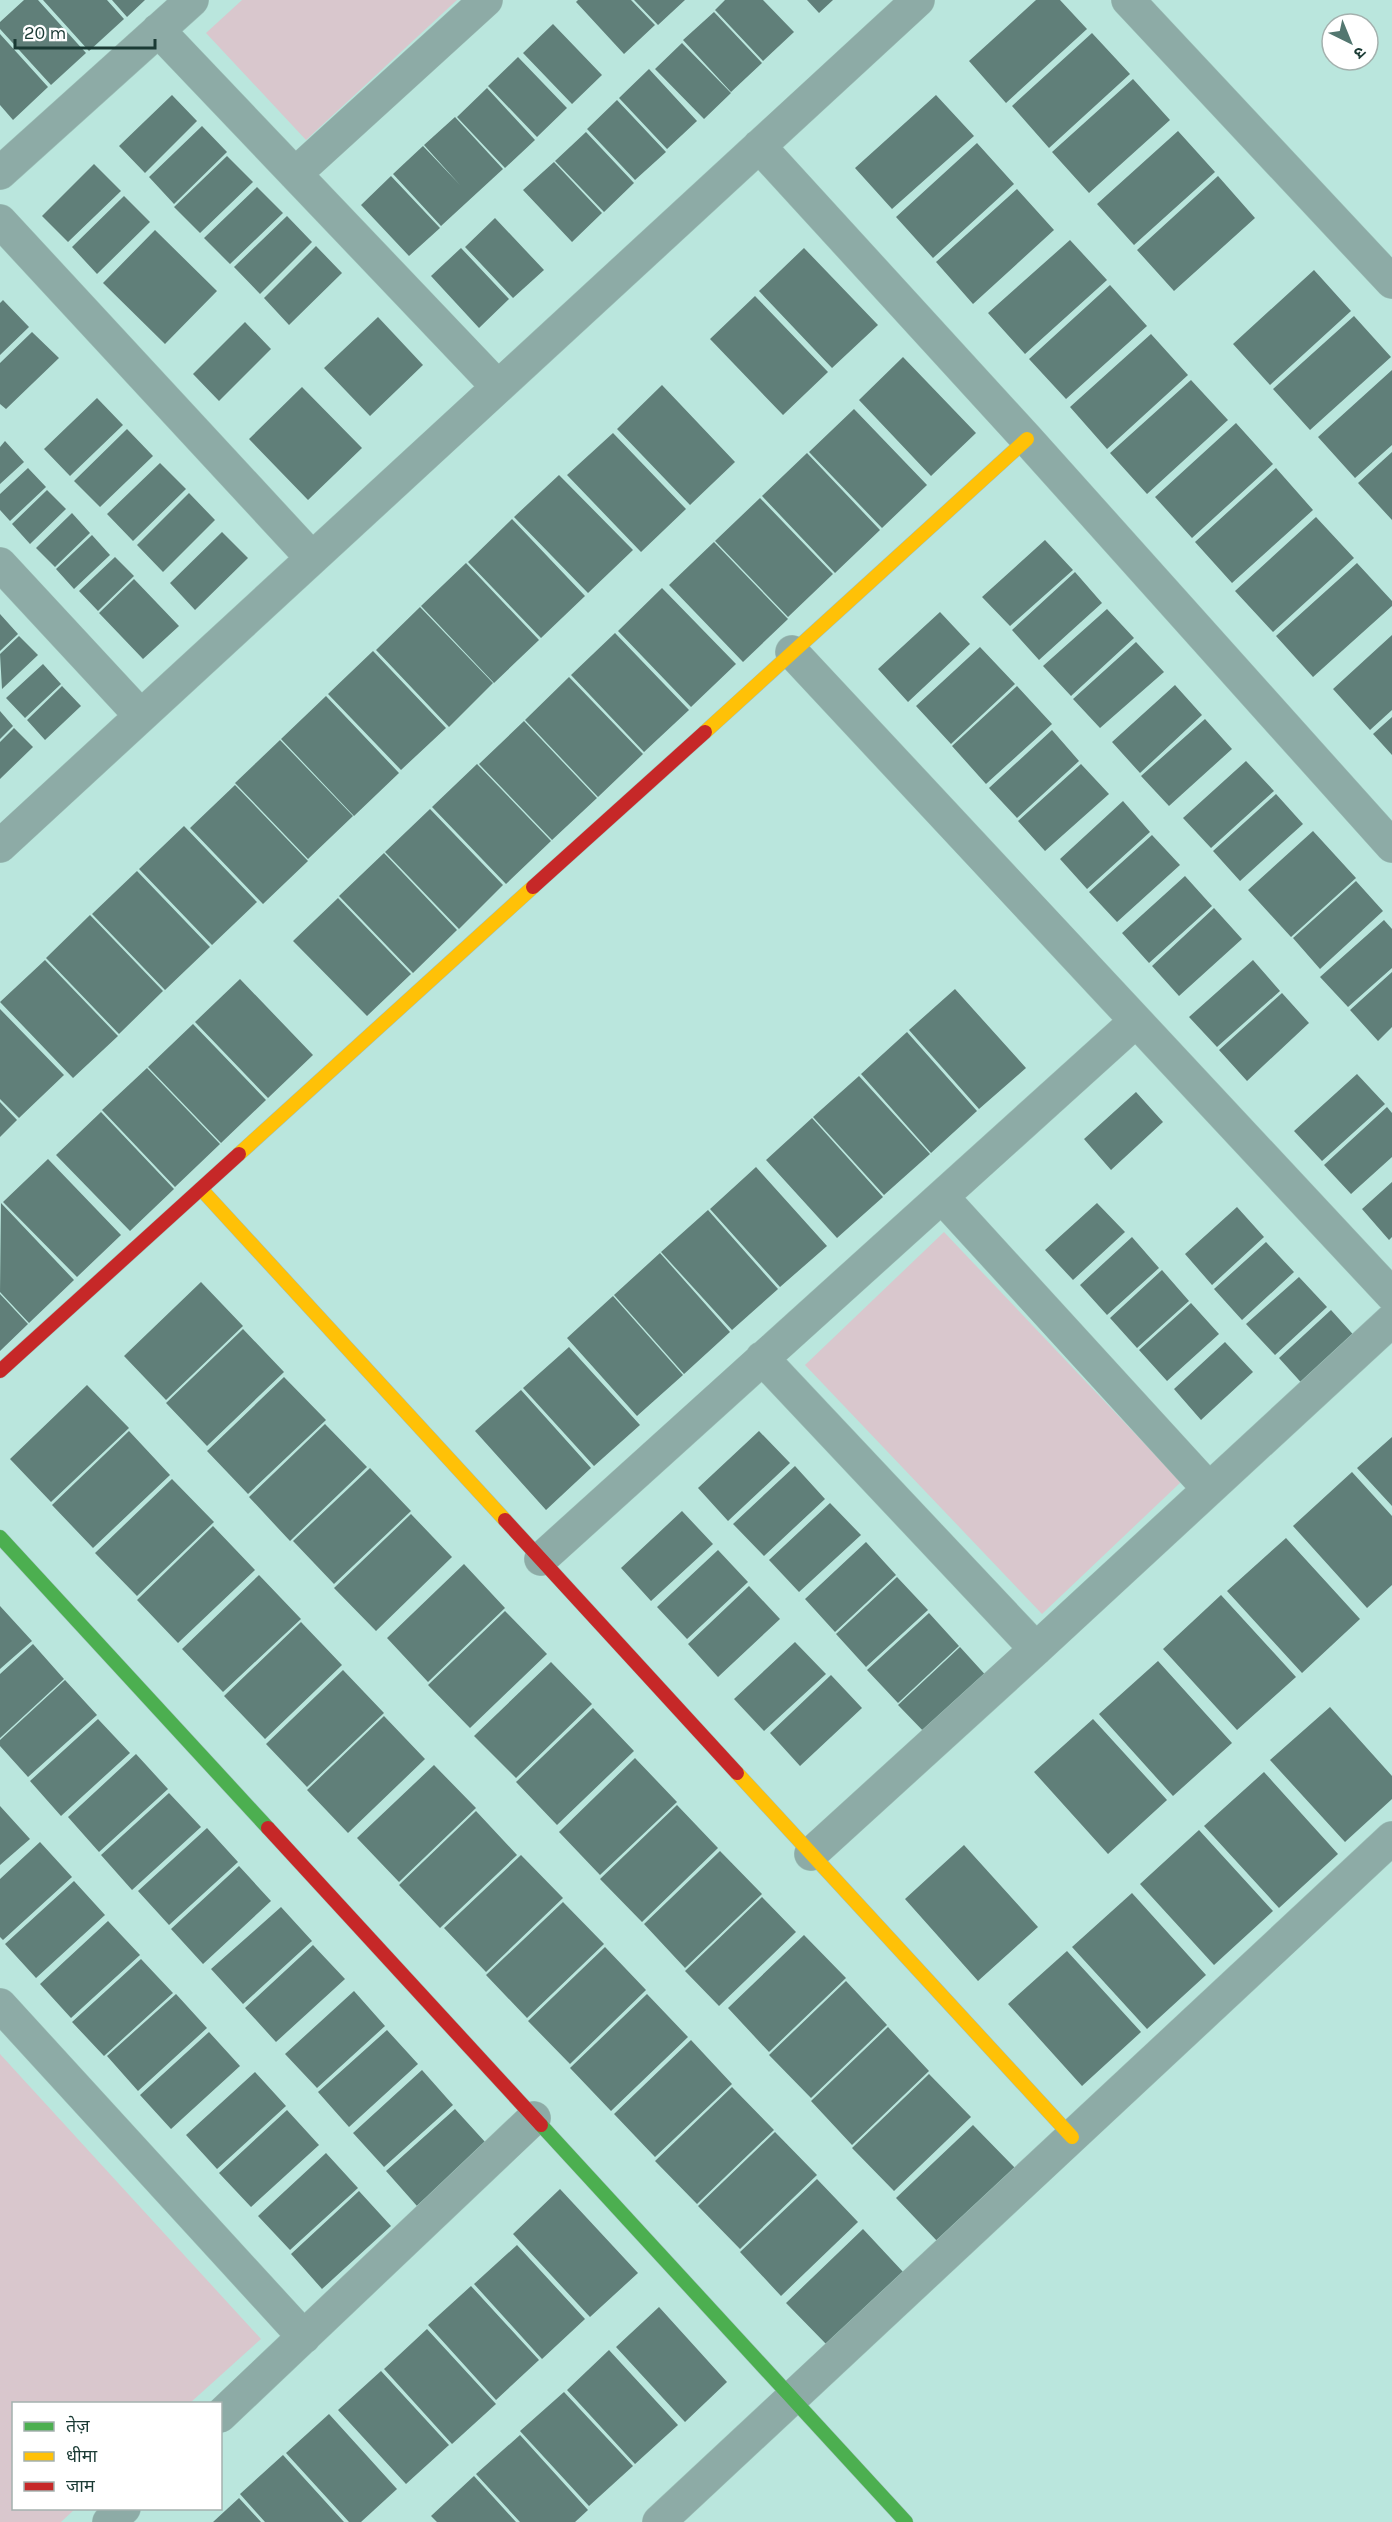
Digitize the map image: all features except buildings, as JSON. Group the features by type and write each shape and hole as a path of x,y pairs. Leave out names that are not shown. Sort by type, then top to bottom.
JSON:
{"street":[{"path":"0,173 192,0"},
{"path":"295,174 486,0"},
{"path":"0,845 918,0"},
{"path":"1128,0 1392,282"},
{"path":"158,30 498,387"},
{"path":"759,146 1028,439 1392,846"},
{"path":"0,221 312,558"},
{"path":"0,1371 1028,439"},
{"path":"0,564 141,716"},
{"path":"792,652 1392,1295"},
{"path":"541,1559 1136,1021"},
{"path":"201,1189 1072,2137"},
{"path":"942,1197 1209,1489"},
{"path":"811,1854 1392,1320"},
{"path":"762,1358 1036,1649"},
{"path":"0,1537 906,2522"},
{"path":"659,2522 1392,1838"},
{"path":"0,2005 304,2337"},
{"path":"222,2414 534,2118"},
{"path":"109,2522 122,2510"}],"shaded area":[{"path":"242,0 457,0 306,140 206,33"},
{"path":"944,1232 1181,1482 1042,1614 805,1365"},
{"path":"0,2054 261,2339 191,2402 12,2402 12,2510 74,2510 61,2522 0,2522"}],"traffic: fast":[{"path":"0,1537 268,1828"},
{"path":"541,2125 906,2522"}],"traffic: slow":[{"path":"705,732 1027,439"},
{"path":"239,1154 533,887"},
{"path":"201,1189 505,1520"},
{"path":"737,1773 1072,2137"}],"traffic: jam":[{"path":"533,887 705,732"},
{"path":"0,1371 239,1154"},
{"path":"505,1520 737,1773"},
{"path":"268,1828 541,2125"}]}
